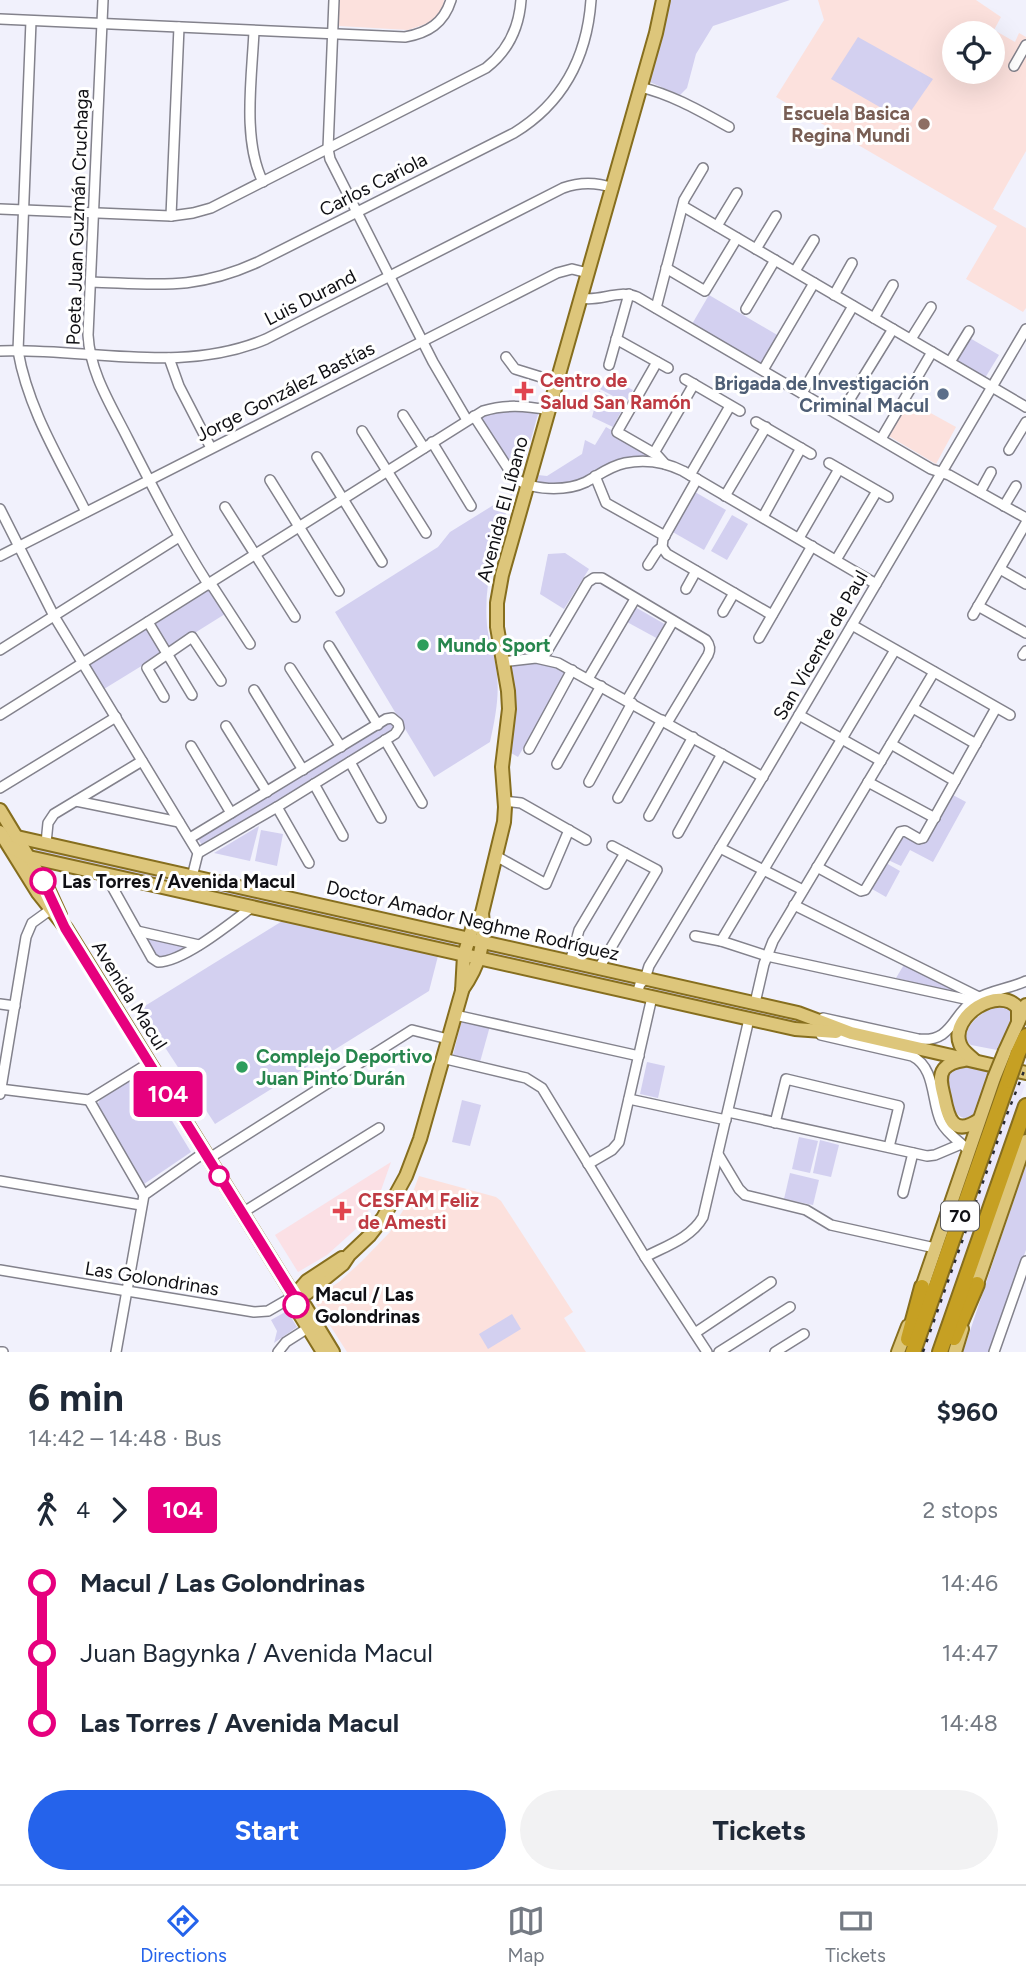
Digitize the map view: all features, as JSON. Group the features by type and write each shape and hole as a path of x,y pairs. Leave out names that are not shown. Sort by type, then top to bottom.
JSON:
{"highway":[{"name":"70","path":"913,1352 1001,1080 1012,1052 1026,1036"},
{"name":"70","path":"940,1352 1026,1107"},
{"path":"948,1352 976,1284"},
{"path":"905,1352 922,1287"}],"main road":[{"name":"Avenida El Líbano","path":"294,1296 307,1281 349,1255 376,1228 401,1186 416,1152 462,990 464,955 472,929 482,914 504,822 502,767 509,709 497,627 498,596 663,0"},
{"name":"Avenida Macul","path":"0,810 31,883 65,928 294,1296 307,1309 333,1352"},
{"name":"Avenida Macul","path":"0,832 29,857 49,891 65,928"},
{"name":"Doctor Amador Neghme Rodríguez","path":"13,842 46,844 755,1003 798,1013 851,1033 1026,1073"},
{"name":"Doctor Amador Neghme Rodríguez","path":"29,857 795,1029 851,1033"},
{"path":"302,918 305,902"},
{"name":"Avenida El Líbano","path":"462,990 479,958 484,931 482,914"},
{"path":"973,1061 963,1050 958,1038 961,1025 971,1013 988,1002 1006,1000 1018,1008 1012,1052"},
{"path":"1017,1021 1026,1004"},
{"path":"973,1061 956,1061 948,1065 942,1072 941,1082 951,1122 964,1127 979,1120"},
{"path":"898,1352 935,1248 965,1146 1001,1080"},
{"path":"954,1352 1026,1141"},
{"name":"Avenida Macul","path":"294,1296 298,1309 323,1352"}],"street":[{"name":"Poeta Juan Guzmán Cruchaga","path":"103,0 88,335 90,355 103,389 179,537 250,644"},
{"path":"334,0 328,149 330,159 444,383 513,476 528,484 550,488 567,487 580,484 624,463 644,461 665,464 726,495 876,584"},
{"path":"0,19 397,37 413,36 430,29 447,11 451,0"},
{"path":"0,209 171,216 211,208 486,68 503,52 511,39 518,22 521,0"},
{"name":"Carlos Cariola","path":"90,282 172,285 216,278 258,262 514,133 538,116 559,93 580,56 588,31 591,0"},
{"path":"32,21 18,351 33,406 86,512"},
{"path":"171,216 179,27"},
{"path":"254,31 251,138 255,162 263,182"},
{"path":"1014,66 1026,45"},
{"path":"640,87 681,100 729,127"},
{"path":"656,308 686,196 703,168"},
{"name":"Luis Durand","path":"0,351 169,358 215,354 254,344 564,188 589,183 613,188"},
{"path":"717,226 737,192"},
{"path":"683,208 1026,407"},
{"path":"756,249 776,216"},
{"path":"666,268 705,291 737,238"},
{"path":"794,271 814,240"},
{"path":"746,309 775,260"},
{"path":"834,295 852,263"},
{"name":"Jorge González Bastías","path":"0,556 562,271 572,269 588,273"},
{"path":"762,370 814,283"},
{"path":"874,318 893,285"},
{"path":"609,365 629,294"},
{"path":"581,298 594,300 629,294 934,470 950,475 980,492 1026,521 976,611 1026,633"},
{"path":"802,393 853,306"},
{"path":"911,340 931,307"},
{"path":"840,415 893,329"},
{"name":"San Vicente de Paul","path":"589,1164 616,1147 619,1142 639,1056 645,996 640,984 645,979 651,962 1026,329"},
{"path":"950,362 969,331"},
{"path":"616,339 668,369"},
{"path":"881,439 932,352"},
{"path":"506,357 514,369 557,382"},
{"path":"169,358 179,386 211,448"},
{"path":"657,362 617,432 654,453 665,464"},
{"path":"654,453 689,382 740,411"},
{"path":"0,715 471,418 490,409 507,406 527,406 549,411"},
{"path":"648,565 662,547 730,406"},
{"path":"403,415 471,506"},
{"path":"756,422 811,454"},
{"path":"1009,450 1026,422"},
{"path":"726,495 766,428"},
{"path":"362,431 426,533"},
{"path":"763,517 802,448"},
{"path":"317,457 382,562"},
{"path":"829,463 888,497"},
{"path":"799,538 839,469"},
{"path":"980,492 991,472"},
{"path":"595,476 606,503 665,536"},
{"path":"270,480 339,591"},
{"path":"1004,506 1016,486"},
{"path":"836,560 877,491"},
{"path":"225,507 295,617"},
{"path":"0,509 54,616 198,853 188,892"},
{"path":"0,650 179,537"},
{"path":"759,638 812,546"},
{"path":"662,547 667,554 772,615"},
{"path":"1000,569 1026,584"},
{"path":"686,589 696,571"},
{"path":"543,659 588,582 594,578 602,578 706,640 710,647 708,655 618,798"},
{"path":"723,612 734,593"},
{"path":"590,675 635,599"},
{"path":"589,782 673,621"},
{"path":"148,622 192,695"},
{"path":"852,625 1010,715"},
{"path":"164,697 147,668 192,637 221,681"},
{"path":"329,646 378,724"},
{"path":"721,941 895,650"},
{"path":"502,662 543,659 590,675 601,686 667,719 693,737 763,776"},
{"path":"290,668 341,747"},
{"path":"529,749 572,670"},
{"path":"755,1003 773,941 934,672"},
{"path":"557,764 601,686"},
{"path":"254,690 303,770"},
{"path":"913,708 976,744"},
{"path":"817,867 863,891 866,889 899,833 903,831 921,839 996,708"},
{"path":"799,715 881,761"},
{"path":"0,788 116,718"},
{"path":"190,838 386,719 392,718 398,723 398,731 385,740 198,853"},
{"path":"226,726 267,792"},
{"path":"649,816 693,737"},
{"path":"385,740 422,803"},
{"path":"891,744 955,781"},
{"path":"191,746 231,813"},
{"path":"678,833 722,754"},
{"path":"46,844 50,819 142,761"},
{"path":"350,762 382,818"},
{"path":"868,782 934,818"},
{"path":"314,784 343,836"},
{"path":"76,801 179,822"},
{"path":"504,801 521,803 586,840"},
{"path":"277,807 309,863"},
{"path":"496,856 546,884 569,830"},
{"path":"599,968 657,870 612,846"},
{"path":"720,848 803,890"},
{"path":"570,962 579,930 625,853"},
{"path":"105,874 152,958 158,962 172,961 253,907"},
{"path":"794,905 976,999"},
{"path":"50,909 34,921 28,931 0,1090 89,1100 149,1063"},
{"path":"137,931 199,945"},
{"path":"695,936 721,941 767,956 976,999"},
{"name":"Doctor Amador Neghme Rodríguez","path":"798,1013 928,1040 947,1032 976,999 1026,981"},
{"path":"0,1004 15,1006"},
{"path":"455,1015 639,1056"},
{"path":"645,1257 689,1234 701,1221 707,1206 749,1019"},
{"name":"Doctor Amador Neghme Rodríguez","path":"795,1029 918,1059 927,1071 942,1123 965,1146"},
{"path":"0,1181 142,1200 190,1161 206,1155 412,1030 448,1039"},
{"path":"442,1058 526,1078 536,1083 548,1096 645,1257 708,1352"},
{"path":"775,1123 786,1079 900,1106 889,1147"},
{"path":"629,1099 775,1123 931,1156 965,1146"},
{"path":"89,1100 142,1200 116,1352"},
{"path":"242,1213 379,1128"},
{"path":"903,1193 913,1153"},
{"path":"718,1154 745,1195 806,1210 831,1224 935,1248"},
{"path":"994,1352 1026,1261"},
{"name":"Las Golondrinas","path":"0,1270 258,1313 274,1308 294,1296"},
{"path":"695,1333 771,1282"},
{"path":"719,1352 790,1307"},
{"path":"278,1352 286,1342 309,1328"},
{"path":"775,1352 804,1334"}],"shaded area":[{"path":"339,0 444,0 436,17 426,24 408,30 339,26"},
{"path":"665,0 790,0 713,26 696,54 687,88 680,95 645,80"},
{"name":"Escuela Basica Regina Mundi","path":"818,0 976,0 1001,17 999,21 942,21 942,84 1005,84 1005,36 1015,42 1019,33 1026,37 1026,151 993,209 1026,228 1026,308 1023,312 966,279 997,226 776,97 824,20"},
{"path":"858,37 933,79 904,121 831,79"},
{"path":"709,295 779,336 762,365 692,324"},
{"path":"968,337 999,355 985,378 955,360"},
{"path":"607,377 633,390 626,403 600,389"},
{"path":"599,391 625,404 613,427 592,417"},
{"path":"907,400 956,427 936,464 887,435"},
{"path":"507,409 536,411 538,414 520,478 515,476 479,418 490,412"},
{"path":"606,427 651,453 649,457 620,461 570,484 541,484 536,481 538,475 547,476 582,454 585,440 595,445"},
{"path":"695,492 726,510 704,550 671,531"},
{"name":"Mundo Sport","path":"513,493 497,541 487,591 488,634 498,682 490,742 434,777 335,612 438,547 450,532"},
{"path":"732,515 748,524 727,560 711,551"},
{"path":"565,553 589,569 564,609 540,594 548,554"},
{"path":"217,583 233,609 169,649 153,624"},
{"path":"635,607 668,626 660,640 627,622"},
{"path":"146,629 161,654 104,689 88,663"},
{"path":"541,661 567,673 518,757 511,753 515,702 511,666 515,662"},
{"path":"392,721 395,725 393,730 206,845 202,845 198,839 201,835"},
{"path":"951,794 966,802 933,862 910,850 901,866 888,860 902,835 922,845"},
{"path":"259,826 250,861 214,853"},
{"path":"261,830 283,834 277,866 255,861"},
{"path":"31,843 180,878 179,885 39,855"},
{"path":"886,863 900,871 886,897 872,889"},
{"path":"201,883 456,940 457,944 455,948 199,889"},
{"name":"Complejo Deportivo Juan Pinto Durán","path":"284,920 438,956 429,991 215,1124 140,1009"},
{"path":"142,936 187,947 171,957 161,959"},
{"path":"489,949 636,981 634,989 487,954"},
{"path":"905,963 967,996 896,978"},
{"path":"653,985 801,1017 822,1029 652,992"},
{"path":"1003,1005 1015,1013 997,1050 971,1045 965,1040 969,1027 978,1016"},
{"path":"462,1019 490,1026 480,1062 453,1055"},
{"path":"647,1062 665,1066 658,1098 640,1094"},
{"path":"960,1065 990,1071 974,1117 959,1116 951,1102 949,1076 951,1069"},
{"path":"140,1074 144,1075 191,1152 144,1184 97,1105 100,1100"},
{"path":"1015,1082 1025,1085 930,1352 920,1352"},
{"path":"462,1100 481,1105 470,1146 452,1142"},
{"path":"799,1137 818,1141 810,1173 792,1169"},
{"path":"820,1140 839,1145 831,1177 813,1173"},
{"name":"CESFAM Feliz de Amesti","path":"391,1162 380,1193 357,1228 327,1255 298,1272 275,1235"},
{"path":"1026,1163 1026,1250 990,1352 963,1352"},
{"path":"790,1173 819,1180 813,1205 784,1199"},
{"path":"419,1176 496,1197 501,1201 573,1312 564,1318 586,1352 347,1352 313,1299 339,1282 390,1232 411,1197"},
{"path":"287,1311 297,1327 274,1343 277,1331 271,1320"},
{"path":"512,1314 521,1329 488,1349 479,1334"}],"railway":[{"path":"923,1352 1026,1066"}],"bus line":[{"name":"104","path":"43,881 65,928 294,1296 296,1305"}],"place":[{"name":"Escuela Basica Regina Mundi","path":"924,124"},
{"name":"Centro de Salud San Ramón","path":"524,391"},
{"name":"Brigada de Investigación Criminal Macul","path":"943,394"},
{"name":"Mundo Sport","path":"423,645"},
{"name":"Las Torres / Avenida Macul","path":"43,881"},
{"name":"Complejo Deportivo Juan Pinto Durán","path":"242,1067"},
{"name":"CESFAM Feliz de Amesti","path":"342,1211"},
{"name":"Macul / Las Golondrinas","path":"296,1305"}]}
